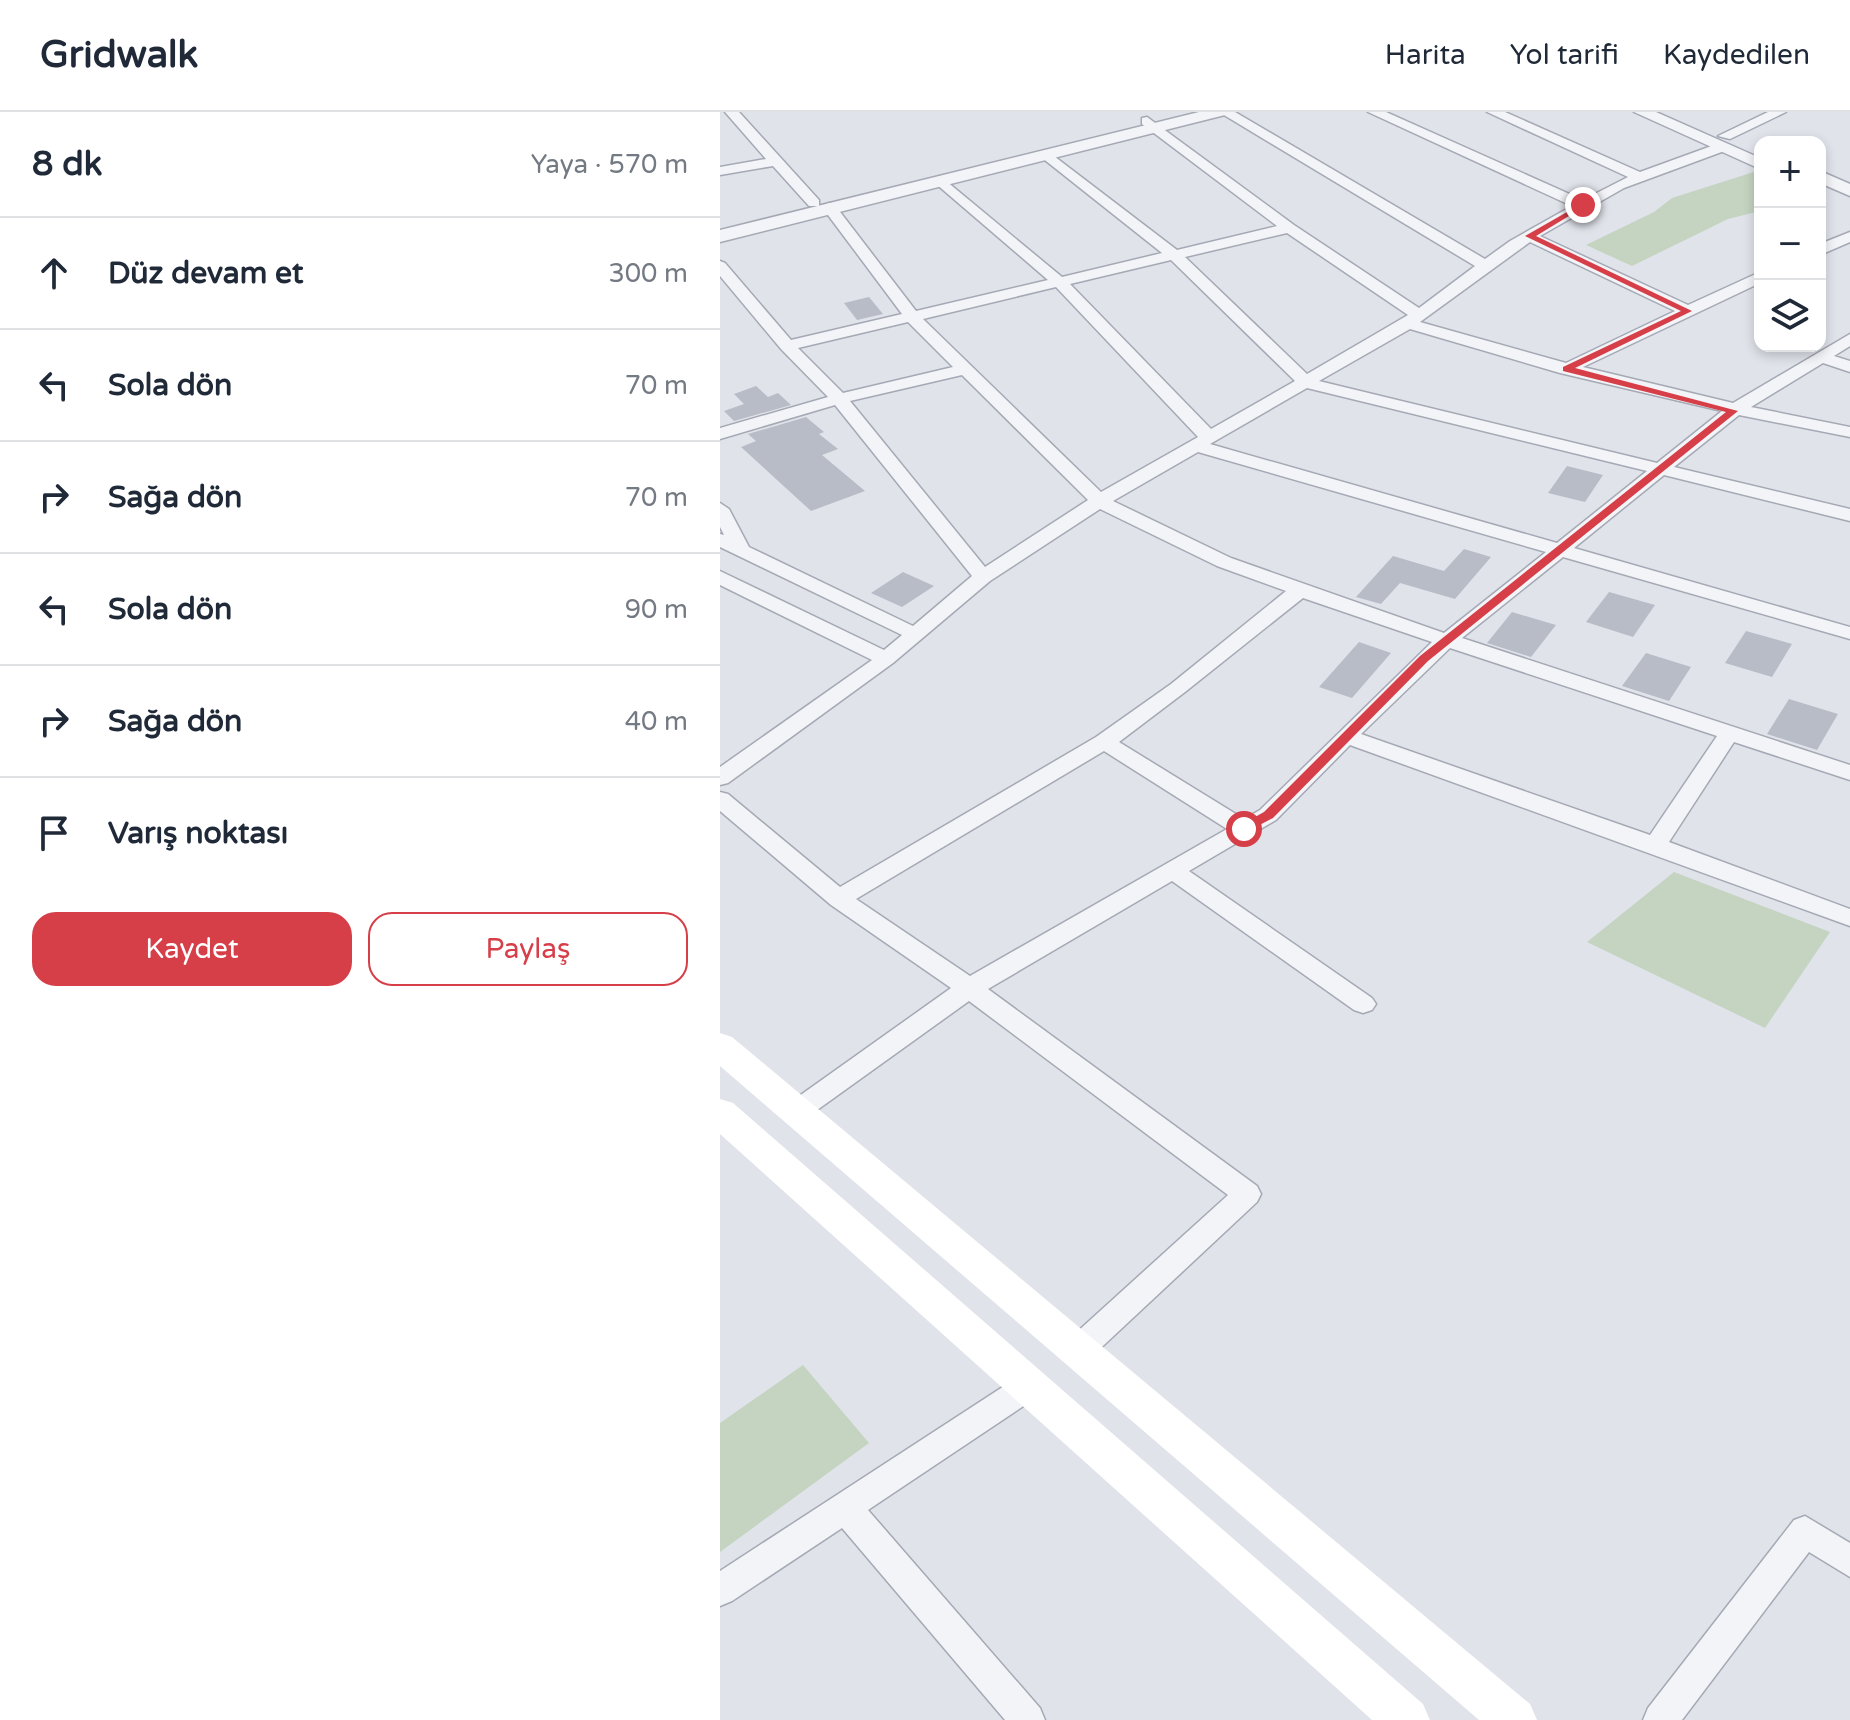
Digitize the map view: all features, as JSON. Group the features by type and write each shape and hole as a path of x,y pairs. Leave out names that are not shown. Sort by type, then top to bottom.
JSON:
{"main road":[{"path":"720,1046 1514,1720"},
{"path":"727,1128 1029,1386 1407,1720"}],"street":[{"path":"732,112 776,161 822,205 912,317 1099,501 1224,562 1300,590 1850,773"},
{"path":"720,236 822,205 1162,119 1219,112"},
{"path":"1226,112 1485,266"},
{"path":"1375,112 1583,205"},
{"path":"1494,112 1639,177"},
{"path":"1642,112 1724,142 1754,149"},
{"path":"1669,112 1754,160"},
{"path":"720,778 886,659 983,577 1099,501 1413,319 1529,236 1583,205 1639,177 1724,142 1778,112"},
{"path":"720,227 940,180 1046,154 1162,119"},
{"path":"1162,119 1289,228 1413,319 1566,369 1733,411 1850,432"},
{"path":"1046,154 1174,255 1307,383 1850,515"},
{"path":"720,171 776,161"},
{"path":"1826,179 1850,191"},
{"path":"940,180 1059,282 1201,441 1850,633"},
{"path":"1826,193 1850,204"},
{"path":"787,346 1289,228"},
{"path":"1529,236 1688,311"},
{"path":"1826,247 1850,236"},
{"path":"720,266 787,346 839,399 983,577"},
{"path":"1566,369 1754,280"},
{"path":"720,298 741,293"},
{"path":"797,1111 969,988 1268,815 1424,659 1446,641 1733,411 1850,339"},
{"path":"1822,357 1850,367"},
{"path":"720,434 839,399 966,369"},
{"path":"720,509 741,550"},
{"path":"720,540 915,634"},
{"path":"720,577 886,659"},
{"path":"839,899 1104,742 1178,688 1300,590"},
{"path":"1655,845 1729,734"},
{"path":"1349,737 1850,918"},
{"path":"1104,742 1244,829"},
{"path":"720,799 839,899 969,988 1247,1194 1078,1350"},
{"path":"1172,870 1363,1004"},
{"path":"720,1590 1029,1386"},
{"path":"845,1508 1028,1720"},
{"path":"1660,1720 1805,1531 1850,1562"}],"green space":[{"path":"1754,172 1754,212 1728,219 1632,266 1586,245 1654,212 1672,198"},
{"path":"1674,872 1830,932 1765,1028 1587,942"},
{"path":"803,1365 869,1443 720,1552 720,1423"}],"building":[{"path":"869,297 883,314 857,320 844,303"},
{"path":"756,386 768,397 778,393 791,405 734,421 724,411 744,404 734,394"},
{"path":"806,417 824,432 819,434 838,449 822,455 865,491 811,511 741,447 756,441 748,434"},
{"path":"1567,466 1603,475 1585,502 1548,493"},
{"path":"1464,549 1491,557 1455,599 1400,583 1381,604 1356,597 1393,556 1444,571"},
{"path":"903,572 934,586 902,607 871,593"},
{"path":"1609,592 1655,605 1633,637 1586,622"},
{"path":"1512,612 1556,625 1531,657 1487,643"},
{"path":"1746,631 1792,644 1772,677 1725,663"},
{"path":"1359,642 1391,653 1352,698 1319,687"},
{"path":"1646,653 1691,667 1669,701 1622,686"},
{"path":"1789,699 1838,714 1817,750 1767,734"}],"route":[{"path":"1244,829 1268,815 1424,659 1733,411 1566,369 1688,311 1529,236 1583,205"}]}
